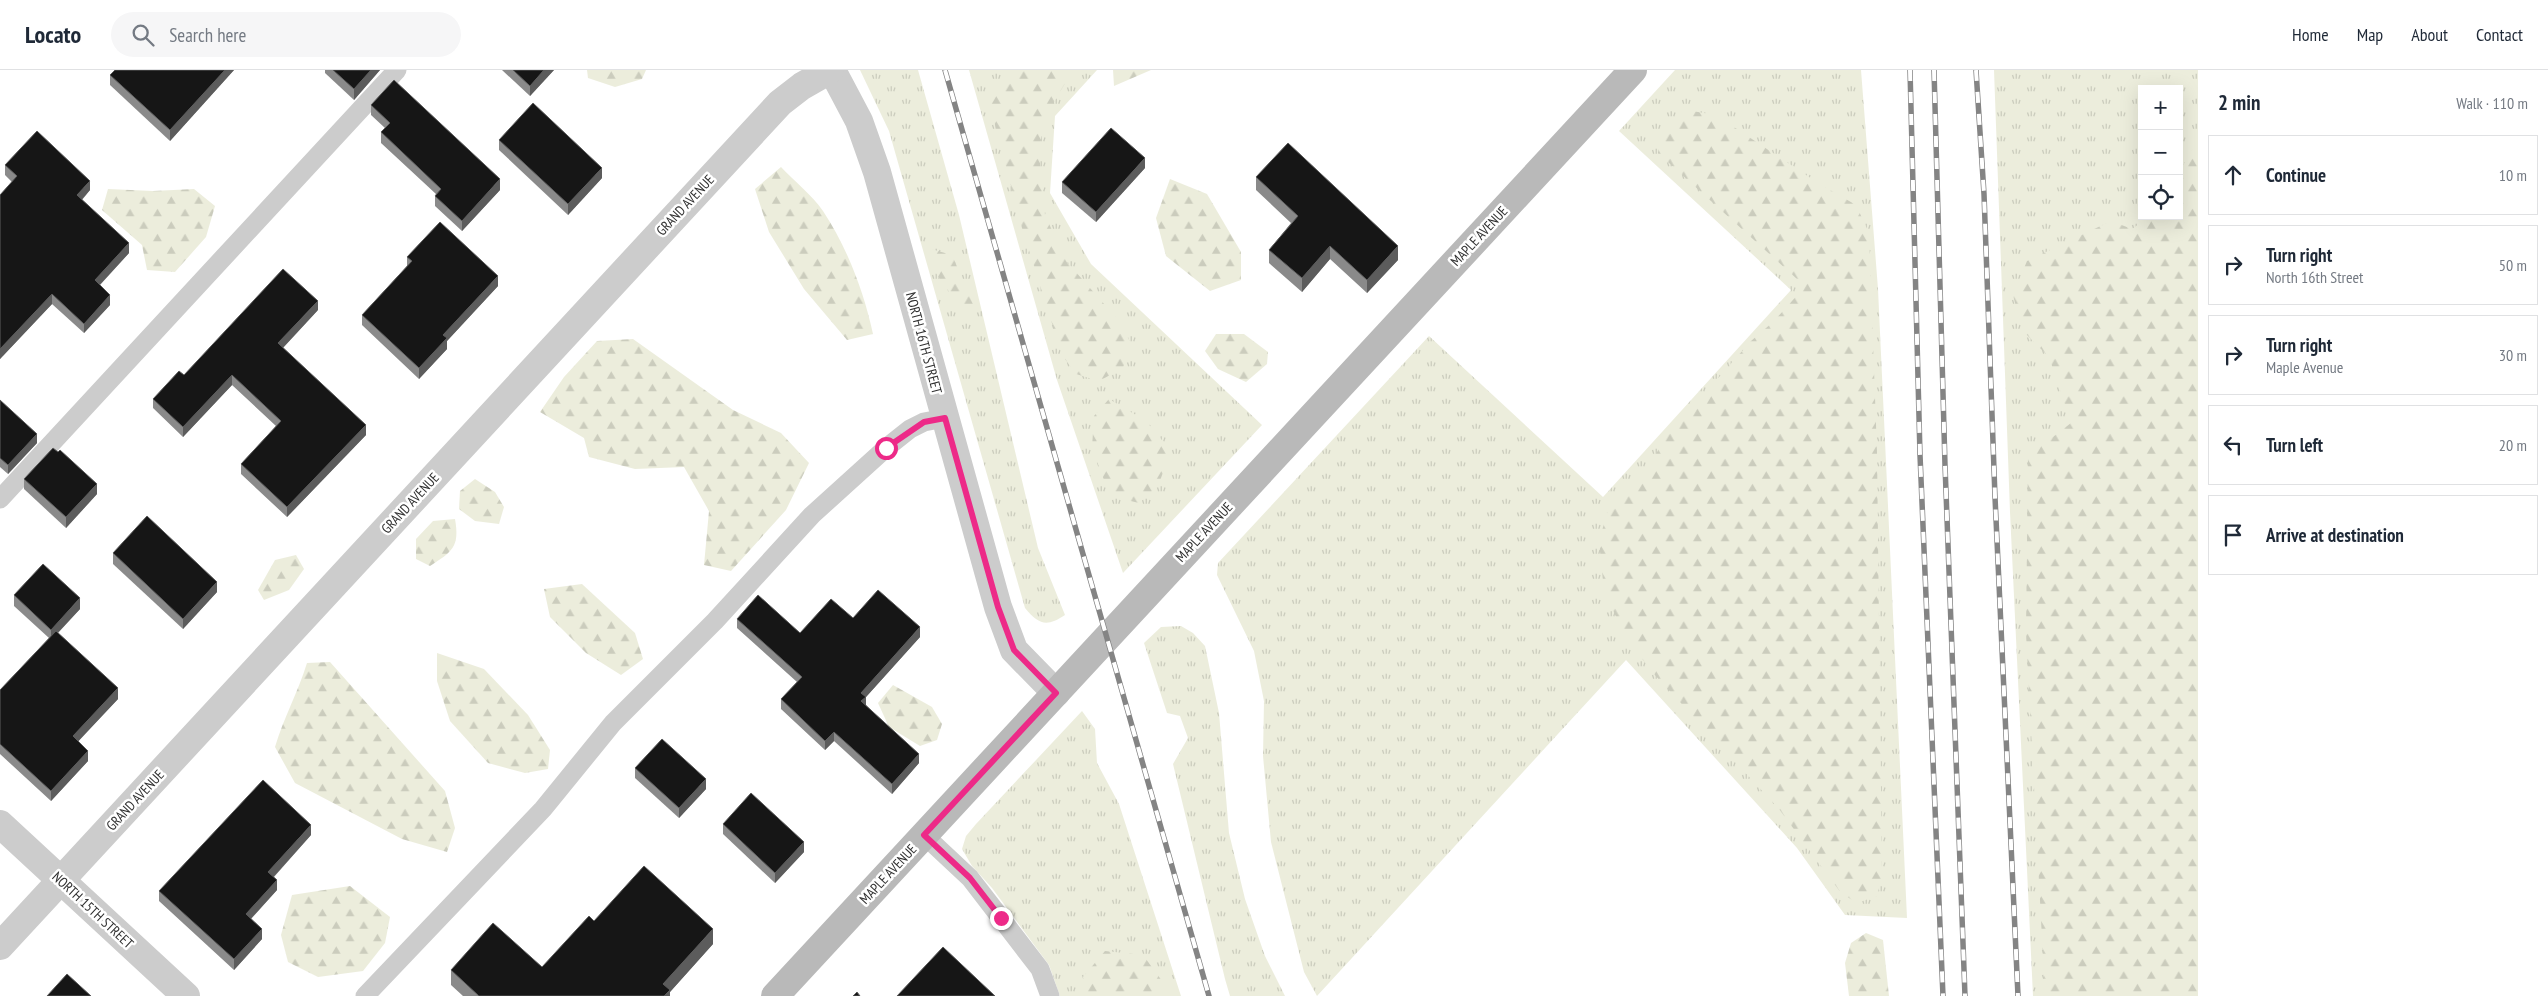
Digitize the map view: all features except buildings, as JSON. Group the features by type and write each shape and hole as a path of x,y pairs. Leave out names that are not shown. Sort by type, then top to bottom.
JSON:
{"main road":[{"name":"MAPLE AVENUE","path":"775,996 1633,70"}],"street":[{"name":"NORTH 16TH STREET","path":"831,70 859,121 877,172 998,607 1014,650 1056,693"},
{"name":"GRAND AVENUE","path":"0,946 780,103 802,86 831,70"},
{"name":"NORTH 15TH STREET","path":"0,824 186,996"}],"lane":[{"path":"0,500 397,70"},
{"path":"366,996 543,809 613,723 715,621 812,515 886,448 910,429 924,422 945,418"},
{"path":"924,835 970,878 1040,968 1050,996"}],"green space":[{"path":"587,70 646,70 642,79 615,87 588,78"},
{"path":"860,70 918,70 959,215 1038,548 1065,615 1048,623 1039,621 1025,608 889,131"},
{"path":"969,70 1097,70 1055,116 1050,193 1091,264 1262,425 1123,573 1057,380"},
{"path":"1017,70 1073,70 1044,119 1039,153 1045,215 1066,261 1121,323 1131,344 1123,368 1099,381 1076,374 1062,355 1022,228 989,102 1002,80"},
{"path":"1113,70 1151,70 1114,86"},
{"path":"1675,70 1861,70 1878,289 1907,918 1845,915 1797,848 1626,660 1317,996 1304,972 1271,842 1263,756 1264,701 1254,651 1217,575 1218,563 1429,336 1603,497 1791,290 1619,131"},
{"path":"1994,70 2198,70 2198,996 2033,996 2010,512"},
{"path":"1686,110 1716,115 1818,183 1856,205 1869,233 1877,452 1882,876 1877,896 1857,903 1841,893 1779,809 1654,674 1626,638 1604,591 1599,541 1608,510 1628,492 1647,469 1666,437 1751,341 1773,322 1801,291 1797,279 1658,153 1661,131"},
{"path":"2198,140 2198,996 2045,996 2026,633 2028,456 2071,423 2049,357 2022,330 2013,295 2027,261 2111,221 2132,229 2144,220 2183,220 2183,165"},
{"path":"781,167 814,199 832,225 854,270 873,334 847,340 804,289 769,232 755,189"},
{"path":"1170,179 1207,194 1241,252 1241,280 1210,291 1166,256 1156,218"},
{"path":"108,189 153,191 194,189 215,206 206,237 175,272 147,270 142,245 102,210"},
{"path":"931,249 952,255 973,304 960,307 937,275"},
{"path":"1216,334 1244,334 1268,352 1267,364 1246,382 1218,369 1205,351"},
{"path":"633,339 733,410 781,433 809,463 786,510 731,571 704,565 709,511 684,467 635,469 589,457 584,438 540,412 564,377 597,341"},
{"path":"1109,399 1146,421 1171,451 1158,486 1139,503 1110,496 1092,448 1094,416"},
{"path":"475,479 495,492 504,507 499,524 475,521 459,509 460,491"},
{"path":"455,519 456,536 453,548 444,557 430,566 416,559 416,539 433,521"},
{"path":"296,555 304,569 289,590 264,600 258,590 275,560"},
{"path":"582,584 635,633 643,659 621,675 586,653 550,617 544,589"},
{"path":"1181,626 1193,633 1205,646 1219,713 1229,833 1245,899 1265,956 1285,996 1230,996 1225,979 1173,764 1188,738 1180,716 1167,713 1144,643 1161,627"},
{"path":"437,653 484,669 528,715 550,750 548,769 525,773 488,763 450,721 437,681"},
{"path":"330,662 445,791 455,828 447,852 402,839 295,783 275,747 307,663"},
{"path":"893,685 932,707 942,724 937,740 920,746 889,727 878,703"},
{"path":"1082,711 1095,729 1097,763 1119,804 1181,996 1060,996 1049,965 992,888 972,866 962,849 966,836 976,824"},
{"path":"350,886 390,917 385,943 363,971 318,977 288,962 281,935 292,895"},
{"path":"1866,933 1883,940 1889,996 1849,996 1845,963 1851,943"},
{"path":"1105,951 1143,955 1173,996 1084,996 1083,977"}],"railway":[{"path":"945,70 1209,996"},
{"path":"1910,70 1920,455 1943,996"},
{"path":"1934,70 1945,465 1965,996"},
{"path":"1976,70 1984,194 1995,497 2018,996"}],"route":[{"path":"886,448 910,429 924,422 945,418 998,607 1014,650 1030,670 1056,693 924,835 970,878 1001,918"}]}
